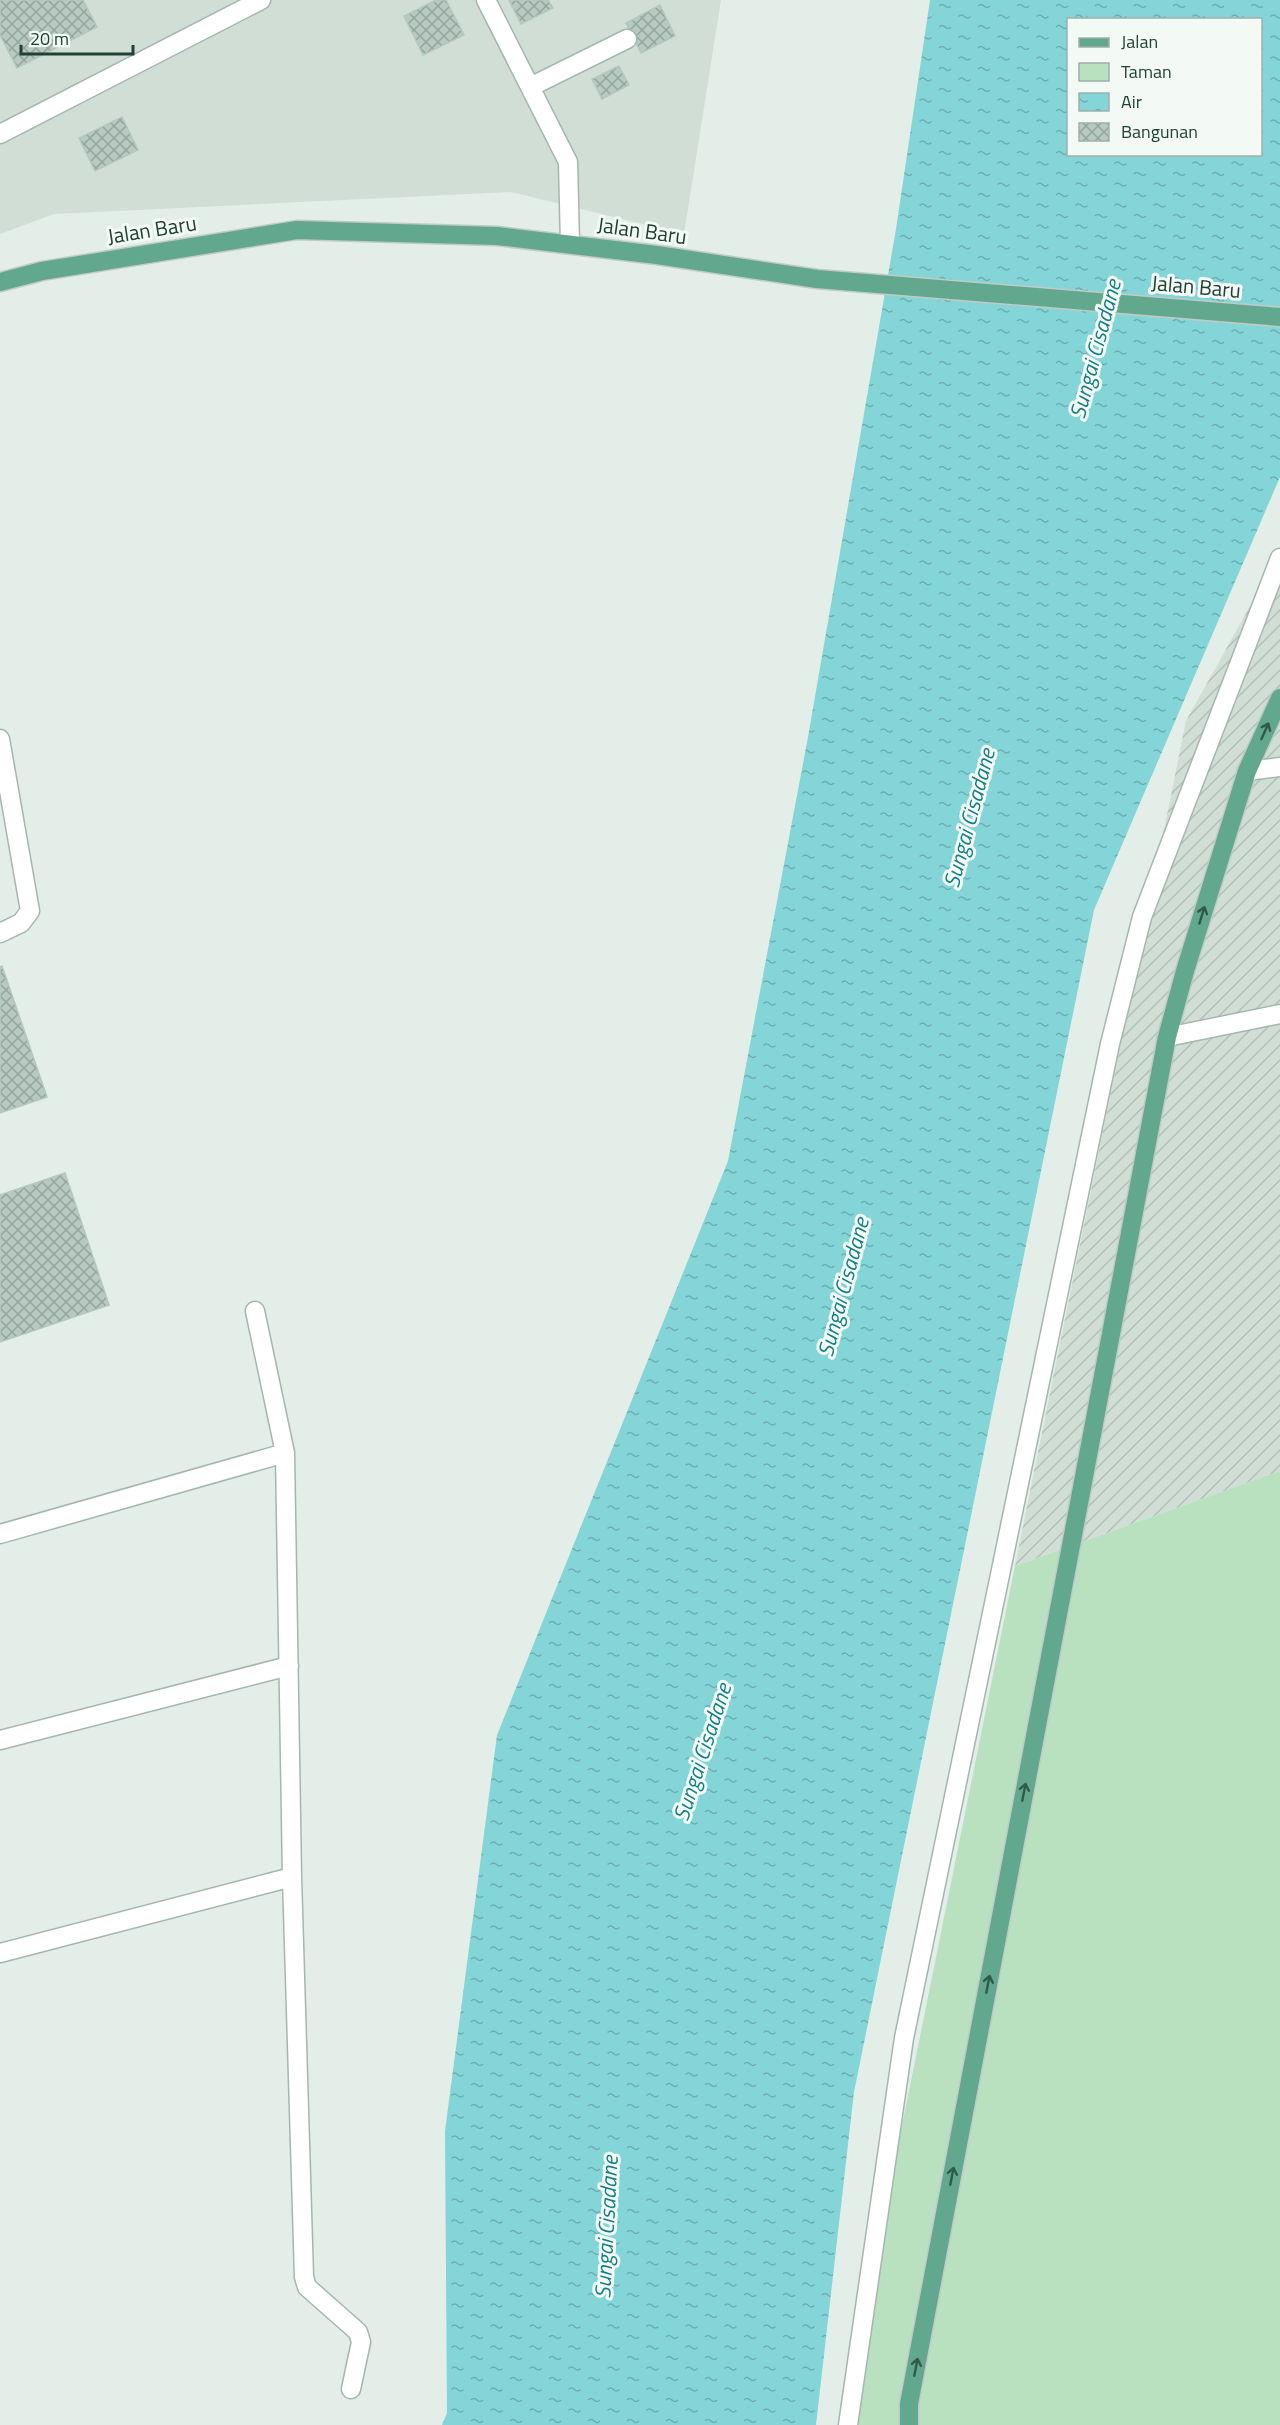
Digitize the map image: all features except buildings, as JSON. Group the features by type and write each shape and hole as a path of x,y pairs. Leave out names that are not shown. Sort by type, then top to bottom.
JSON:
{"main road":[{"name":"Jalan Baru","path":"0,282 75,265 297,231 497,236 818,279 1280,317"},
{"path":"909,2425 909,2404 1167,1037 1247,771 1280,698"}],"street":[{"path":"486,0 568,162 570,244"},
{"path":"0,134 257,1"},
{"path":"530,87 627,39"},
{"path":"848,2425 904,2038 1110,1044 1143,917 1280,558"},
{"path":"0,739 30,910 21,923 0,933"},
{"path":"1247,771 1280,767"},
{"path":"1167,1037 1280,1014"},
{"path":"255,1311 285,1453 292,1877 304,2277 307,2287 358,2332 361,2342 351,2389"},
{"path":"0,1534 285,1453"},
{"path":"0,1740 289,1666"},
{"path":"0,1953 292,1877"}],"shaded area":[{"path":"0,0 721,0 684,234 511,192 54,214 0,234"},
{"path":"1280,552 1280,1471 1015,1566 1186,721"}],"green space":[{"path":"1280,1471 1280,2425 849,2425 851,2378 1015,1566"}],"water":[{"name":"Sungai Cisadane","path":"930,0 1280,0 1280,477 1094,910 854,2092 816,2425 442,2425 447,2413 445,2131 497,1735 728,1161 808,737 896,229"}]}
